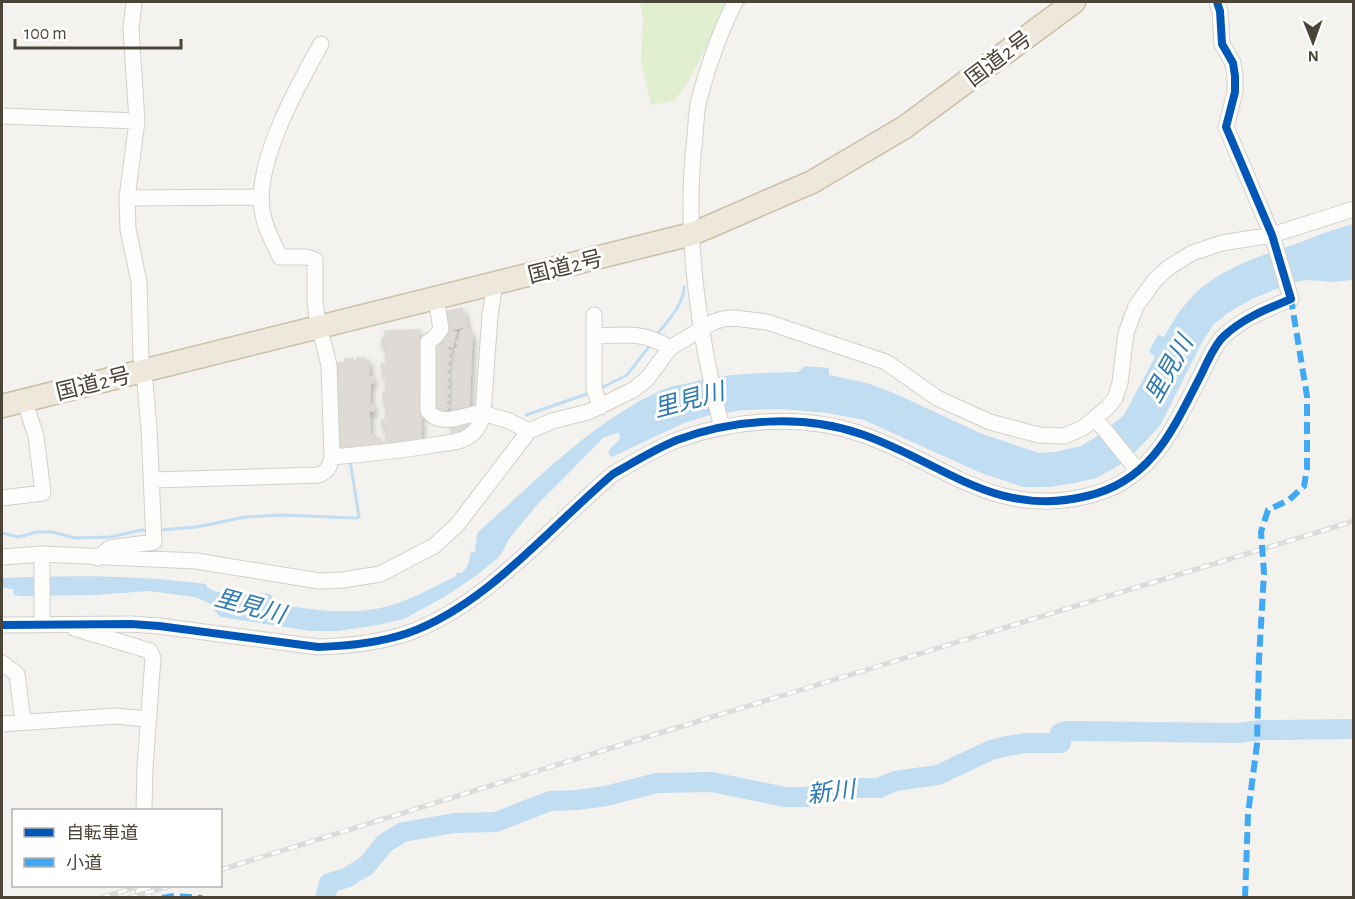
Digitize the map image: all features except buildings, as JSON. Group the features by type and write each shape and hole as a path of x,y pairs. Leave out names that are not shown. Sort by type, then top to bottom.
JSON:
{"highway":[{"name":"国道2号","path":"2,406 692,234 812,182 905,127 1074,2"}],"street":[{"path":"98,558 110,548 154,542 152,480 144,371 141,358 139,282 128,229 127,198 137,122 131,29 134,2"},
{"path":"721,426 702,336 692,234 691,166 699,97 727,17 735,2"},
{"path":"2,625 39,623 159,626 318,647 365,644 388,639 431,623 480,594 613,474 676,441 721,426 788,421 835,427 860,433 991,493 1030,501 1070,500 1090,496 1126,481 1161,447 1172,432 1222,338 1246,318 1291,299 1273,238 1226,127 1235,92 1235,76 1233,63 1222,44 1220,11 1217,2"},
{"path":"152,480 319,475 330,466 332,457 329,365 319,328 315,301 315,260 307,256 280,257 262,211 261,197 276,138 292,95 321,44"},
{"path":"2,116 137,122"},
{"path":"127,198 261,197"},
{"path":"594,336 639,334 659,341 702,336 713,322 734,318 767,322 886,362 937,398 990,422 1039,435 1064,436 1097,421 1115,398 1120,383 1126,333 1136,306 1155,280 1168,268 1192,253 1222,243 1273,238 1353,209"},
{"path":"332,457 458,441 468,437 476,430 481,423 483,413 490,315 495,284"},
{"path":"436,298 441,329 428,342 428,411 441,420 483,413 509,421 529,431"},
{"path":"594,315 596,396"},
{"path":"2,557 196,561 319,581 380,574 434,546 457,525 529,431 596,396 633,390 646,379 659,341"},
{"path":"2,498 43,493 36,435 24,400"},
{"path":"1097,421 1137,469"},
{"path":"39,623 42,558"},
{"path":"2,633 39,623"},
{"path":"60,624 150,651 153,658 144,809"},
{"path":"2,663 17,675 23,722"},
{"path":"2,724 115,716 148,719"}],"green space":[{"path":"640,2 748,2 711,38 689,80 674,101 651,105 641,61 643,20"}],"water":[{"name":"里見川","path":"1353,224 1352,280 1331,282 1308,280 1291,283 1252,299 1228,313 1213,325 1201,344 1161,424 1125,462 1097,478 1049,487 1023,487 981,473 864,420 828,413 780,409 744,410 710,415 684,423 612,457 608,454 619,440 620,435 617,433 603,438 536,506 509,539 500,556 446,596 404,619 338,631 310,631 220,617 209,603 195,597 149,591 95,595 20,596 14,595 13,589 2,588 2,578 130,577 206,584 214,591 233,595 250,592 270,594 277,604 308,609 355,611 386,607 415,596 456,576 457,573 462,573 468,565 471,551 475,553 477,533 565,454 611,419 636,403 665,389 730,375 798,372 805,366 829,368 829,375 867,383 980,433 1039,453 1081,446 1124,415 1155,357 1149,351 1158,335 1164,337 1189,300 1200,289 1223,273 1248,261"}],"waterway":[{"path":"656,336 678,306 684,287"},
{"path":"599,389 627,375 651,344"},
{"path":"526,415 590,393"},
{"path":"159,530 197,527 245,517 281,515 359,517 350,460 352,460"},
{"path":"2,533 19,537 36,532 53,532 75,538 110,537 142,530 149,531"},
{"name":"新川","path":"325,898 329,883 346,878 366,866 385,843 403,832 455,823 496,822 550,801 606,796 657,783 712,782 785,797 807,797 840,788 879,788 895,781 938,775 991,750 1026,743 1061,743 1060,733 1068,731 1237,733 1262,730 1354,729"}],"railway":[{"path":"222,869 1354,521"},
{"path":"101,898 136,887"},
{"path":"128,898 166,887"}],"marked path":[{"path":"1245,898 1248,814 1257,744 1264,573 1261,532 1268,510 1289,500 1304,486 1307,469 1307,396 1291,299"},
{"path":"162,898 174,896 202,898"}],"cycle path":[{"path":"2,625 131,624 318,647 386,639 408,633 437,620 464,604 516,563 613,474 677,440 722,427 745,424 792,422 839,428 890,445 969,484 996,494 1024,500 1054,501 1087,496 1109,489 1128,478 1158,450 1181,415 1220,340 1247,319 1291,299 1272,235 1226,127 1235,92 1235,76 1233,63 1222,44 1220,11 1217,2"}]}
